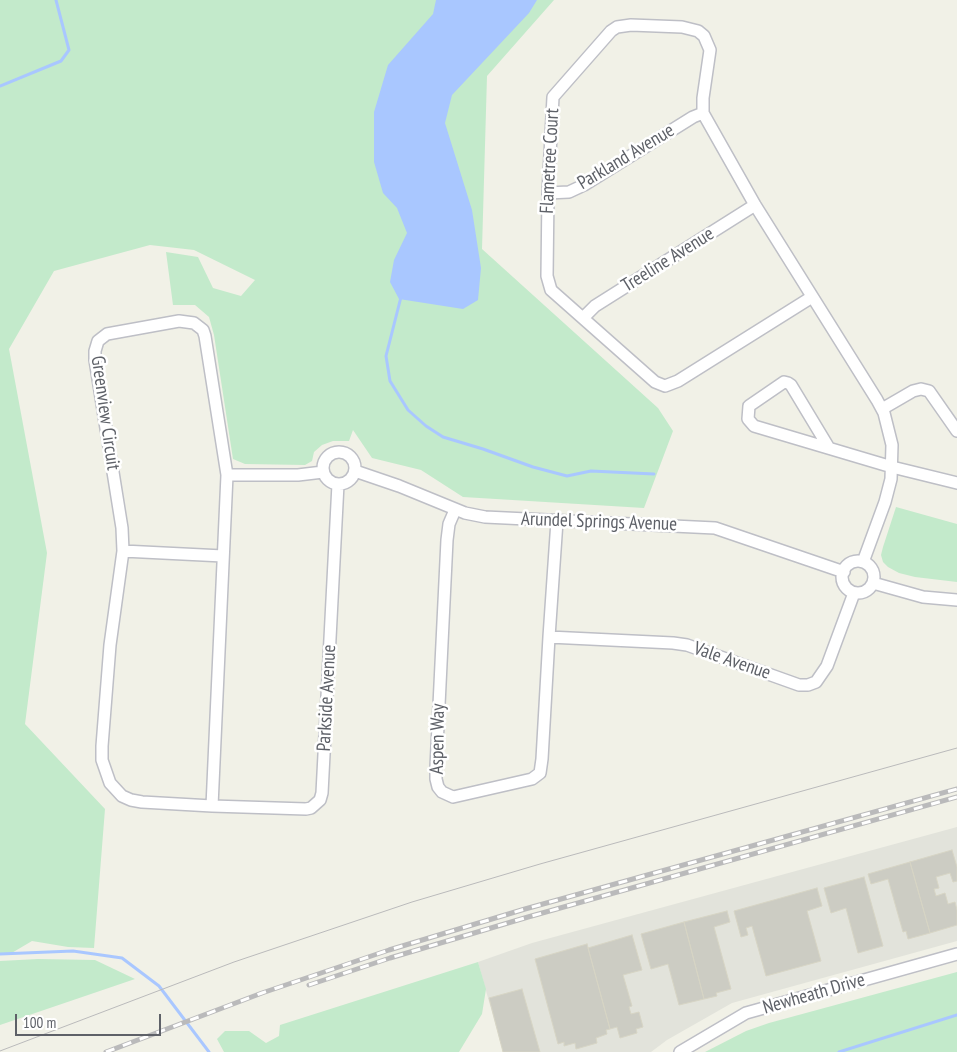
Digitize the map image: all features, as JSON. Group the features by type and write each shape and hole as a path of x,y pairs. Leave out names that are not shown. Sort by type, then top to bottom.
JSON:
{"street":[{"name":"Flametree Court","path":"703,113 703,98 710,50 704,36 698,31 682,27 631,25 617,27 611,31 553,97 548,193 547,276 551,290 655,382 665,386 678,381 812,298"},
{"name":"Parkland Avenue","path":"548,193 569,192 584,185 693,117 703,113"},
{"path":"703,113 755,205 882,409 890,435 892,456 891,479 885,502 863,562"},
{"name":"Treeline Avenue","path":"583,318 594,306 755,205"},
{"name":"Greenview Circuit","path":"179,321 194,323 199,326 205,336 227,475 212,806 131,800 115,790 105,772 102,746 106,682 124,551 95,360 96,345 107,334 179,321"},
{"path":"829,448 788,383 784,382 749,406 748,419 754,426 892,467 957,483"},
{"path":"882,409 912,391 921,389 929,391 957,431"},
{"path":"336,452 346,453 355,465 355,471 349,480 338,484 328,480 323,472 324,461 336,452"},
{"name":"Arundel Springs Avenue","path":"355,471 399,486 455,510 485,517 715,528 844,572"},
{"path":"227,475 298,475 323,472"},
{"name":"Parkside Avenue","path":"212,806 306,809 312,808 320,800 322,793 338,484"},
{"name":"Aspen Way","path":"455,510 449,524 447,540 436,767 436,779 442,792 447,796 460,797 532,779 540,773 557,521"},
{"path":"124,551 223,556"},
{"path":"854,562 863,562 874,573 873,583 868,591 854,593 843,582 844,572 854,562"},
{"path":"873,583 923,597 957,600"},
{"name":"Vale Avenue","path":"548,637 673,643 687,646 799,685 808,685 816,682 827,666 854,593"},
{"name":"Newheath Drive","path":"680,1052 746,1013 957,954"}],"shaded area":[{"path":"957,827 957,941 732,1003 667,1040 651,1052 503,1052 478,962 532,943"}],"green space":[{"path":"0,0 554,0 487,76 482,249 658,408 673,431 644,508 463,497 421,470 372,458 353,430 349,441 333,441 322,445 314,452 312,461 305,465 245,464 233,459 214,335 209,317 195,305 173,305 166,252 198,257 213,288 241,296 255,280 194,250 150,245 54,271 9,349 47,553 25,724 105,809 94,948 68,947 32,941 10,954 0,953"},
{"path":"896,507 957,524 957,582 899,573 883,562 881,555"},
{"path":"38,959 95,960 135,979 0,1025 0,961"},
{"path":"478,962 486,989 482,1014 459,1052 224,1052 217,1039 225,1031 249,1031 266,1043 279,1036 280,1025"},
{"path":"957,972 957,1052 705,1052 746,1031 769,1023"}],"water":[{"path":"436,0 537,0 529,13 452,95 445,123 472,210 481,268 478,300 463,309 399,299 390,282 394,260 407,233 397,208 383,193 374,162 374,112 388,65 433,14"}],"building":[{"path":"952,850 957,867 957,881 953,882 950,873 936,877 939,888 934,889 936,896 945,893 948,904 955,902 957,925 930,933 910,862"},
{"path":"910,862 930,933 908,939 906,931 903,932 888,879 871,884 868,874"},
{"path":"864,877 883,946 858,953 846,908 831,913 824,888"},
{"path":"817,888 822,906 807,911 821,961 766,976 752,926 746,928 748,935 741,937 734,911"},
{"path":"727,911 730,922 714,927 731,989 716,993 717,996 704,999 684,922"},
{"path":"684,922 704,999 679,1005 668,964 651,969 641,934"},
{"path":"632,935 642,970 623,975 632,1006 629,1007 631,1014 639,1012 643,1027 636,1029 637,1033 620,1038 617,1027 610,1029 588,948"},
{"path":"587,944 610,1029 606,1030 607,1034 596,1038 597,1043 576,1049 575,1043 564,1046 564,1042 558,1044 535,959"},
{"path":"522,989 540,1052 503,1052 489,998"}],"waterway":[{"path":"0,86 61,61 69,50 56,0"},
{"path":"401,297 386,356 390,381 408,410 426,426 443,437 533,467 567,476 591,471 654,474"},
{"path":"0,954 73,951 122,958 159,986 209,1052"},
{"path":"839,1052 957,1015"}],"tram line":[{"path":"0,1051 234,962 412,902 540,864 957,748"}],"railway":[{"path":"106,1052 262,993 389,950 525,909 957,789"},
{"path":"309,985 390,958 528,917 957,797"}]}
